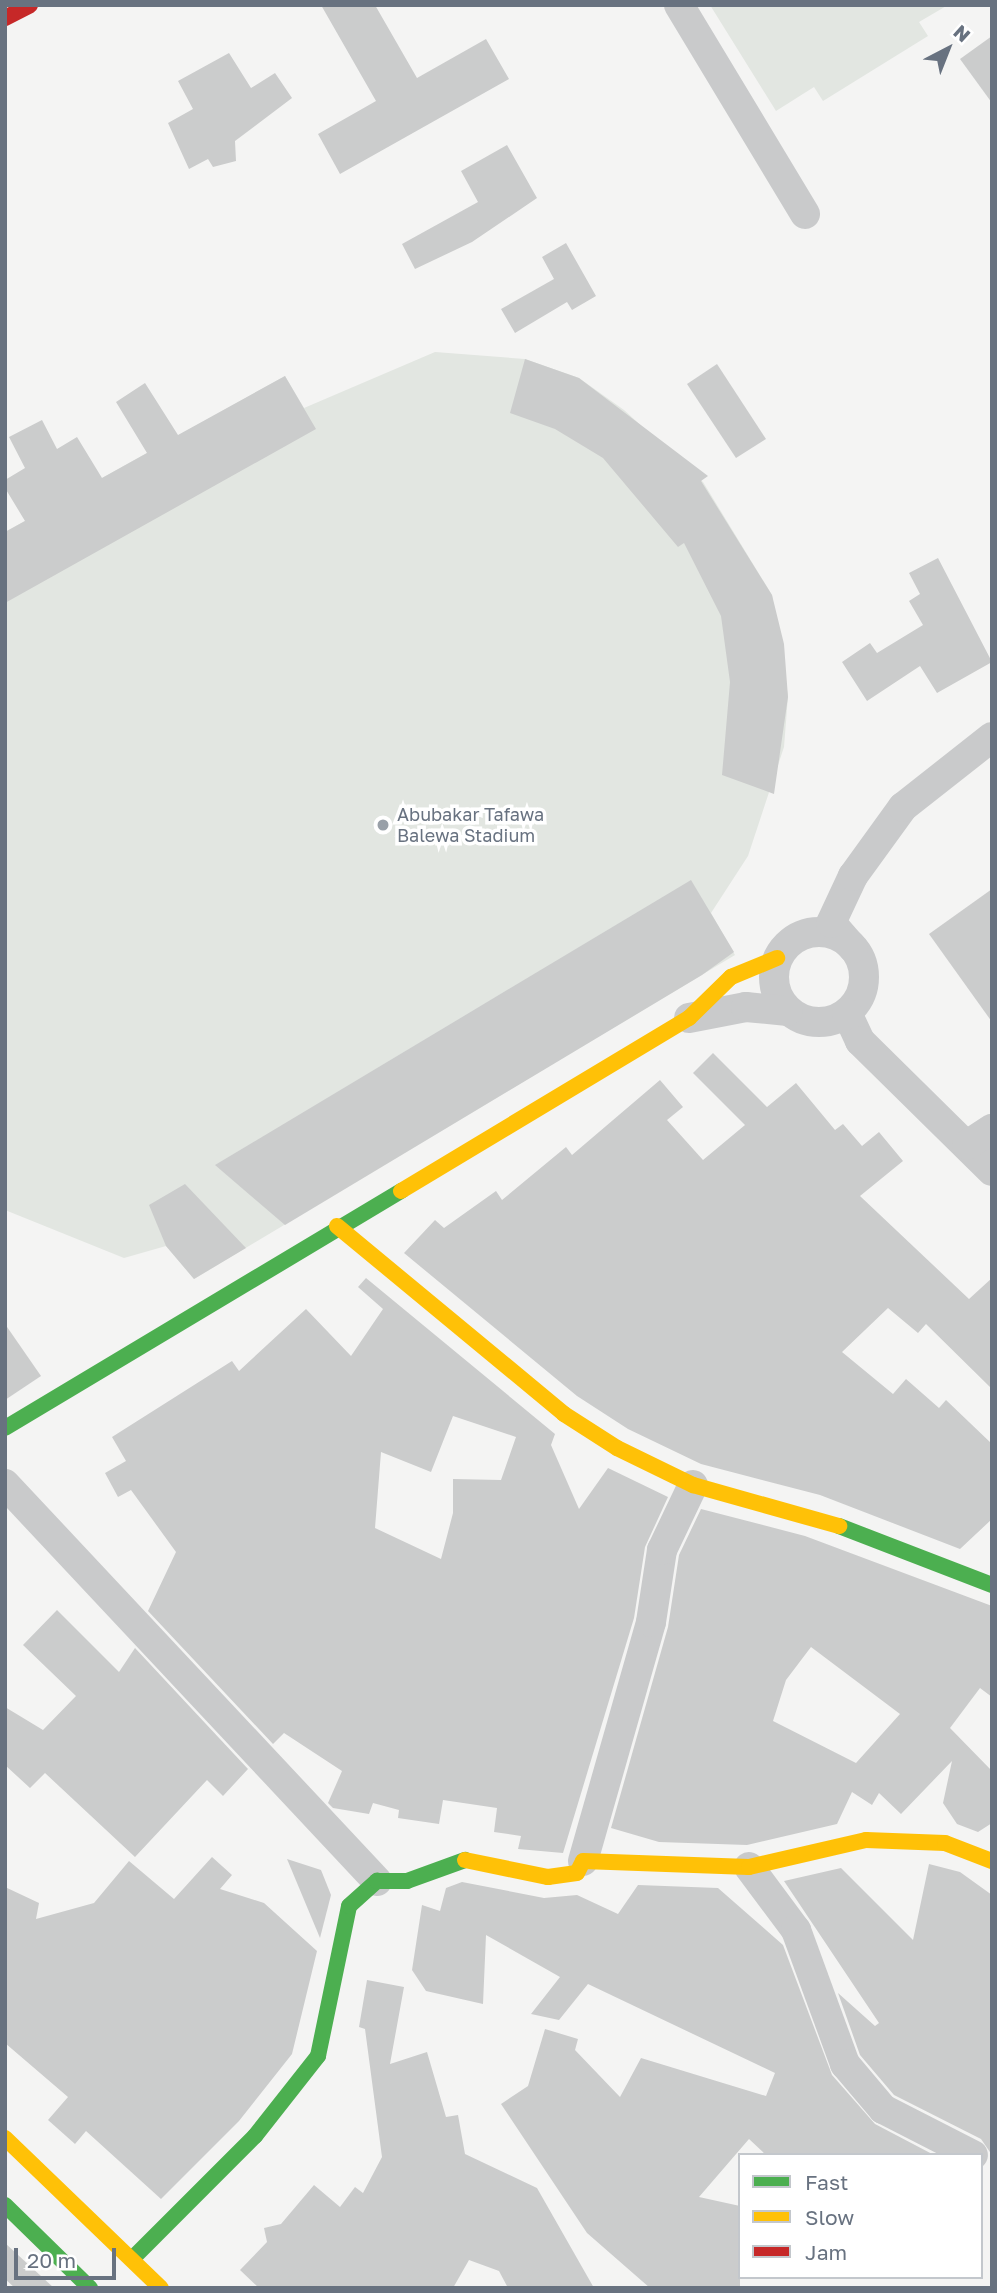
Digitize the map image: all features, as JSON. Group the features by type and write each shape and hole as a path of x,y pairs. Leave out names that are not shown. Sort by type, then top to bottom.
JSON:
{"main road":[{"path":"5,18 30,5"},
{"path":"5,1428 337,1226 689,1018 731,976 777,958"},
{"path":"337,1226 564,1414 693,1485 812,1515 992,1585"},
{"path":"132,2259 255,2136 318,2056 349,1906 377,1881 407,1881 460,1859 548,1877 577,1873 583,1861 749,1867 866,1840 945,1843 992,1861"},
{"path":"5,2138 161,2288"},
{"path":"5,2205 90,2288"}],"street":[{"path":"679,5 805,214"},
{"path":"899,1074 861,1017 864,976 853,948 831,923 853,876 903,807 992,737"},
{"path":"818,933 813,912 853,876"},
{"path":"788,1011 774,986 777,958 794,940 818,933 853,948"},
{"path":"689,1018 746,1007 788,1011 817,1023 847,1013 864,976"},
{"path":"847,1013 860,1041 899,1074 992,1171"},
{"path":"967,1145 992,1129"},
{"path":"5,1484 377,1881"},
{"path":"583,1861 651,1622 662,1550 693,1485"},
{"path":"749,1867 796,1930 845,2064 883,2109 969,2153"}],"shaded area":[{"path":"710,5 948,5 919,22 928,36 823,101 814,87 776,111"},
{"name":"Abubakar Tafawa Balewa Stadium","path":"435,352 525,359 579,378 624,410 703,482 772,595 788,696 784,747 748,856 711,913 735,955 194,1279 166,1246 124,1258 5,1210 5,532 285,376 304,408"}],"building":[{"path":"321,5 375,5 417,78 486,39 509,79 340,174 318,134 376,101"},
{"path":"992,36 992,103 960,59"},
{"path":"229,53 251,88 275,73 292,98 235,141 236,161 213,167 208,159 189,169 168,123 193,109 178,81"},
{"path":"507,145 537,198 472,242 415,269 402,244 478,202 461,171"},
{"path":"566,243 596,296 572,310 567,302 515,333 501,309 554,279 542,257"},
{"path":"525,359 579,378 708,476 701,481 772,595 784,644 788,697 774,794 722,775 730,682 721,616 684,543 678,547 603,458 555,429 510,413"},
{"path":"717,364 766,439 736,458 687,384"},
{"path":"285,376 316,429 5,603 5,532 25,521 5,488 5,480 25,468 9,437 42,420 57,449 77,437 102,478 147,453 116,402 145,383 178,435"},
{"path":"938,558 992,662 937,693 920,666 867,701 842,662 870,643 877,653 923,625 909,601 920,594 909,573"},
{"path":"691,880 734,952 702,975 285,1225 215,1165"},
{"path":"992,889 992,1022 929,934"},
{"path":"713,1053 767,1107 796,1083 835,1130 843,1124 862,1146 879,1132 903,1161 860,1196 969,1299 992,1278 992,1389 926,1324 918,1333 888,1308 842,1352 893,1394 906,1379 939,1408 946,1400 992,1444 992,1519 960,1549 820,1495 701,1464 628,1429 577,1396 404,1253 435,1220 444,1228 496,1191 502,1200 566,1147 572,1155 660,1080 683,1107 667,1120 703,1160 745,1125 693,1073"},
{"path":"185,1184 246,1248 194,1279 166,1246 149,1205"},
{"path":"366,1278 555,1434 551,1445 579,1509 608,1468 668,1497 645,1547 634,1618 563,1853 518,1849 521,1836 494,1832 497,1808 443,1800 439,1824 398,1818 399,1810 373,1803 369,1814 333,1808 328,1803 342,1771 284,1733 273,1744 148,1611 176,1552 131,1490 118,1497 105,1473 126,1461 112,1437 232,1361 239,1371 306,1309 351,1356 383,1309 358,1287","holes":["453,1416 516,1437 501,1480 453,1479 453,1513 441,1559 375,1528 381,1452 431,1472"]},
{"path":"5,1324 41,1376 5,1400"},
{"path":"701,1509 805,1536 992,1606 992,1697 980,1688 950,1728 992,1771 992,1823 978,1832 957,1824 943,1803 952,1761 901,1814 879,1793 872,1805 852,1792 837,1824 747,1845 659,1842 611,1828 668,1627 679,1555","holes":["811,1647 900,1714 856,1763 773,1721 786,1680"]},
{"path":"57,1610 119,1672 135,1648 248,1769 223,1796 207,1780 135,1857 45,1773 30,1788 5,1765 5,1707 43,1730 76,1696 23,1645"},
{"path":"212,1857 232,1875 220,1889 264,1903 317,1951 292,2054 239,2121 161,2199 86,2131 75,2144 48,2120 68,2097 5,2043 5,1887 39,1903 36,1919 94,1903 129,1861 174,1899"},
{"path":"287,1859 321,1870 331,1895 320,1938"},
{"path":"929,1864 960,1872 992,1895 992,2155 981,2139 894,2095 860,2055 838,1993 875,2026 879,2023 784,1881 841,1868 913,1940"},
{"path":"462,1882 544,1898 577,1895 618,1914 638,1885 718,1888 783,1945 832,2075 875,2124 930,2153 764,2153 749,2139 699,2197 738,2206 740,2288 650,2288 587,2233 501,2104 528,2086 545,2029 578,2039 575,2050 620,2097 641,2058 766,2096 775,2073 588,1984 559,2020 531,2014 560,1977 486,1935 483,2004 426,1991 412,1970 422,1905 440,1911 446,1888"},
{"path":"367,1980 404,1987 390,2064 427,2052 446,2117 458,2115 465,2154 537,2188 594,2288 508,2288 499,2271 469,2260 453,2288 259,2288 240,2270 267,2242 264,2228 281,2224 314,2185 340,2207 355,2187 363,2193 382,2157 365,2029 359,2027"},
{"path":"5,2243 54,2288 15,2288 5,2279"}],"traffic: fast":[{"path":"5,1428 401,1191"},
{"path":"839,1526 992,1585"},
{"path":"132,2259 255,2136 318,2056 349,1906 377,1881 407,1881 465,1860"},
{"path":"5,2205 90,2288"}],"traffic: slow":[{"path":"401,1191 689,1018 731,977 777,958"},
{"path":"337,1226 564,1414 617,1448 693,1485 839,1526"},
{"path":"465,1860 548,1877 577,1873 583,1861 749,1867 866,1840 945,1843 992,1861"},
{"path":"5,2138 161,2288"}],"traffic: jam":[{"path":"5,18 30,5"}],"place":[{"name":"Abubakar Tafawa Balewa Stadium","path":"383,825"}]}
